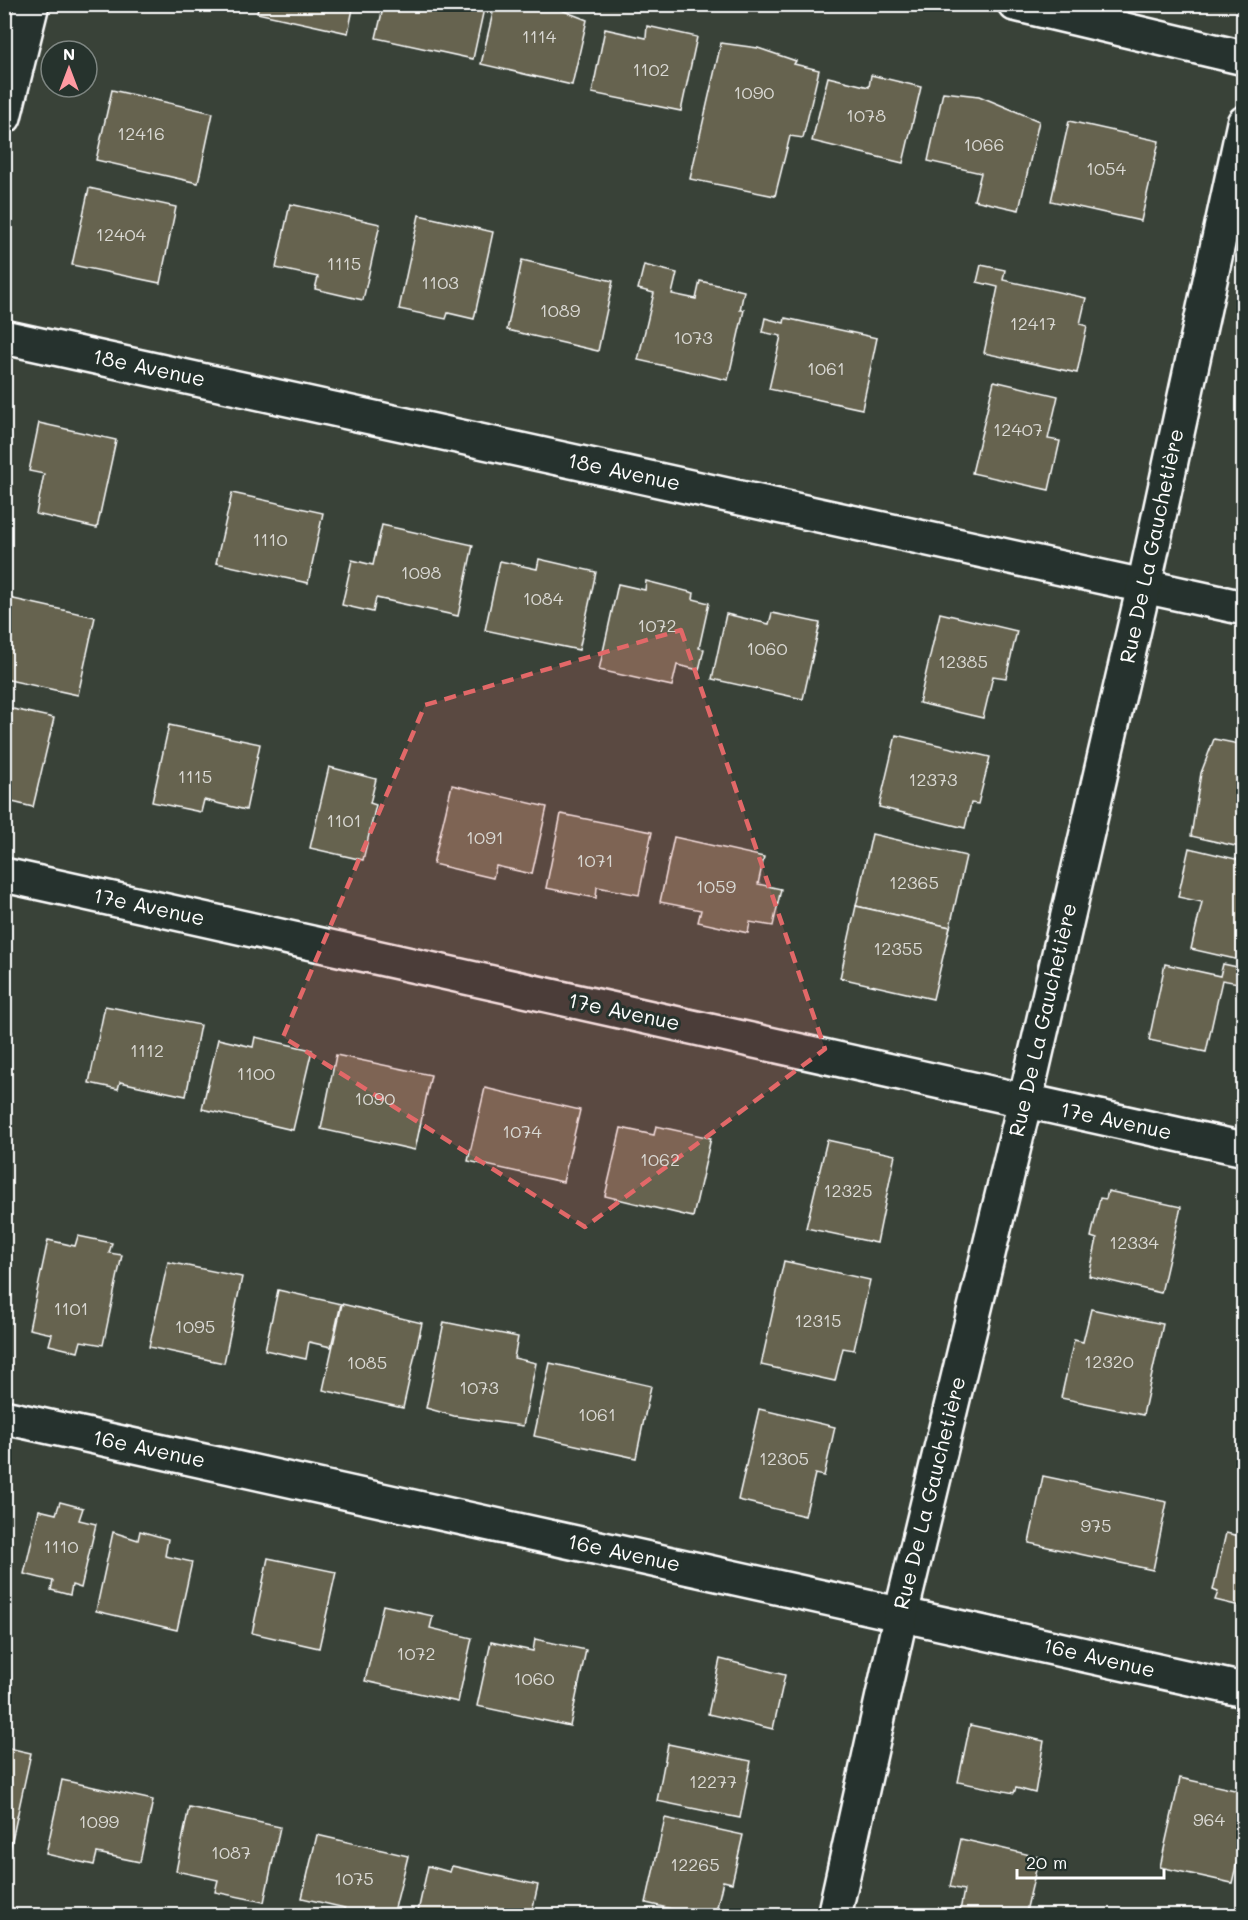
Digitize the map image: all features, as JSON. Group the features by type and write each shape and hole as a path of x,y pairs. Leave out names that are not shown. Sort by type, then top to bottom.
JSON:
{"street":[{"path":"4,117 32,4"},
{"path":"1014,4 1244,58"},
{"name":"Rue De La Gauchetière","path":"834,1916 901,1614 1025,1101 1144,586 1244,123"},
{"name":"18e Avenue","path":"4,337 1244,608"},
{"name":"17e Avenue","path":"4,875 1244,1149"},
{"name":"16e Avenue","path":"4,1417 1244,1690"}],"highlighted area":[{"path":"681,630 825,1049 585,1227 283,1037 425,705"}],"building":[{"path":"259,4 354,4 348,33 257,13"},
{"path":"384,4 485,4 473,59 376,38"},
{"path":"495,4 546,4 587,20 572,85 481,64"},
{"path":"647,26 697,37 681,111 592,93 605,29 646,38"},
{"path":"721,43 758,48 796,61 794,64 819,70 803,138 790,136 775,196 690,179"},
{"path":"871,75 921,87 903,163 812,141 828,77 869,87"},
{"path":"112,90 213,113 198,183 96,160"},
{"path":"943,92 979,96 1039,121 1019,210 974,200 981,173 928,161"},
{"path":"1069,121 1159,141 1141,221 1051,201"},
{"path":"89,188 176,207 160,283 72,265"},
{"path":"290,204 380,224 363,300 315,289 318,277 276,268"},
{"path":"419,215 493,232 474,319 448,313 446,319 399,309"},
{"path":"522,260 613,281 598,351 507,330"},
{"path":"644,265 677,273 672,294 696,299 700,281 744,291 740,310 744,310 728,380 638,360 654,293 638,289"},
{"path":"981,265 1005,270 1003,280 1086,298 1080,324 1087,326 1077,373 984,353 998,287 977,282"},
{"path":"765,318 784,323 785,318 877,338 862,409 769,389 781,336 762,332"},
{"path":"994,381 1058,396 1048,439 1060,441 1049,490 972,473"},
{"path":"39,423 116,440 97,528 36,514 44,474 29,471"},
{"path":"232,493 323,513 308,583 216,563"},
{"path":"382,525 473,545 458,616 376,598 373,612 342,605 352,560 373,565"},
{"path":"539,559 596,572 579,650 485,630 500,561 537,569"},
{"path":"646,581 694,593 693,599 709,603 699,648 704,649 699,670 677,665 672,686 599,670 618,584 645,590"},
{"path":"9,598 95,617 78,695 4,679 4,618"},
{"path":"772,613 820,623 803,699 712,679 726,614 769,624"},
{"path":"940,613 1017,631 1006,678 993,676 983,718 919,703"},
{"path":"4,707 54,718 33,807 4,800"},
{"path":"169,725 260,744 246,810 204,800 201,812 152,802"},
{"path":"896,735 990,757 978,804 971,803 965,828 879,807"},
{"path":"1214,739 1244,745 1244,848 1191,836 1201,773"},
{"path":"329,767 376,779 370,803 376,805 363,860 310,848"},
{"path":"452,785 547,807 532,874 496,866 493,878 433,864"},
{"path":"561,814 652,832 639,895 597,887 596,898 546,888"},
{"path":"872,834 966,856 950,927 856,906"},
{"path":"674,837 764,857 758,884 781,889 773,926 750,922 748,933 698,922 701,910 660,902"},
{"path":"1189,848 1244,861 1244,961 1191,949 1202,902 1178,897"},
{"path":"856,906 950,927 933,999 840,978"},
{"path":"1165,964 1220,976 1223,964 1242,968 1238,983 1222,980 1206,1052 1149,1040"},
{"path":"105,1006 200,1025 186,1096 120,1082 118,1089 89,1083"},
{"path":"4,1031 12,1032 8,1056 4,1055"},
{"path":"255,1037 312,1050 293,1130 202,1109 218,1039 253,1047"},
{"path":"336,1055 431,1075 415,1150 321,1129"},
{"path":"485,1088 580,1110 563,1182 468,1161"},
{"path":"656,1126 711,1138 693,1217 605,1196 621,1128 654,1135"},
{"path":"827,1140 895,1155 877,1243 806,1228"},
{"path":"1108,1191 1181,1207 1161,1293 1089,1276 1097,1239 1091,1237 1100,1198 1106,1199"},
{"path":"78,1236 112,1243 109,1253 122,1255 103,1345 81,1341 78,1352 49,1345 52,1334 29,1329 48,1240 75,1246"},
{"path":"784,1261 870,1280 854,1350 843,1348 835,1381 761,1365"},
{"path":"168,1262 242,1277 224,1363 149,1347"},
{"path":"278,1290 341,1304 331,1347 309,1342 306,1359 265,1350"},
{"path":"342,1304 422,1323 403,1408 323,1390"},
{"path":"1091,1309 1163,1324 1143,1415 1061,1398 1074,1340 1083,1342"},
{"path":"444,1322 518,1337 514,1358 536,1363 523,1426 454,1416 426,1408"},
{"path":"550,1363 651,1386 636,1458 534,1436"},
{"path":"759,1409 835,1427 824,1476 815,1474 805,1516 738,1500"},
{"path":"1043,1476 1167,1502 1153,1570 1029,1543"},
{"path":"60,1502 83,1508 79,1520 96,1524 81,1588 72,1585 70,1595 51,1590 53,1581 24,1574 39,1510 56,1514"},
{"path":"140,1531 168,1539 165,1556 192,1562 177,1630 96,1611 113,1532 138,1540"},
{"path":"1226,1533 1244,1537 1244,1607 1215,1600 1218,1592 1213,1590"},
{"path":"268,1558 336,1572 319,1648 252,1633"},
{"path":"383,1605 433,1616 430,1628 472,1638 458,1702 365,1681"},
{"path":"535,1639 586,1650 570,1726 477,1706 491,1642 533,1651"},
{"path":"720,1659 785,1675 773,1729 708,1714"},
{"path":"970,1725 1044,1741 1035,1793 1016,1788 1014,1793 958,1782"},
{"path":"668,1744 751,1761 740,1818 657,1801"},
{"path":"4,1747 31,1753 9,1854 4,1853"},
{"path":"1180,1778 1244,1792 1244,1832 1232,1883 1160,1867"},
{"path":"62,1780 153,1800 140,1862 97,1853 94,1865 46,1854"},
{"path":"189,1807 280,1827 264,1902 215,1892 218,1880 176,1871"},
{"path":"665,1818 743,1835 732,1883 723,1881 715,1916 701,1916 646,1903"},
{"path":"317,1835 408,1856 393,1916 344,1916 345,1908 302,1898"},
{"path":"961,1839 1039,1857 1025,1916 959,1916 964,1890 950,1887"},
{"path":"428,1866 450,1872 452,1866 538,1885 531,1916 417,1916"}]}
